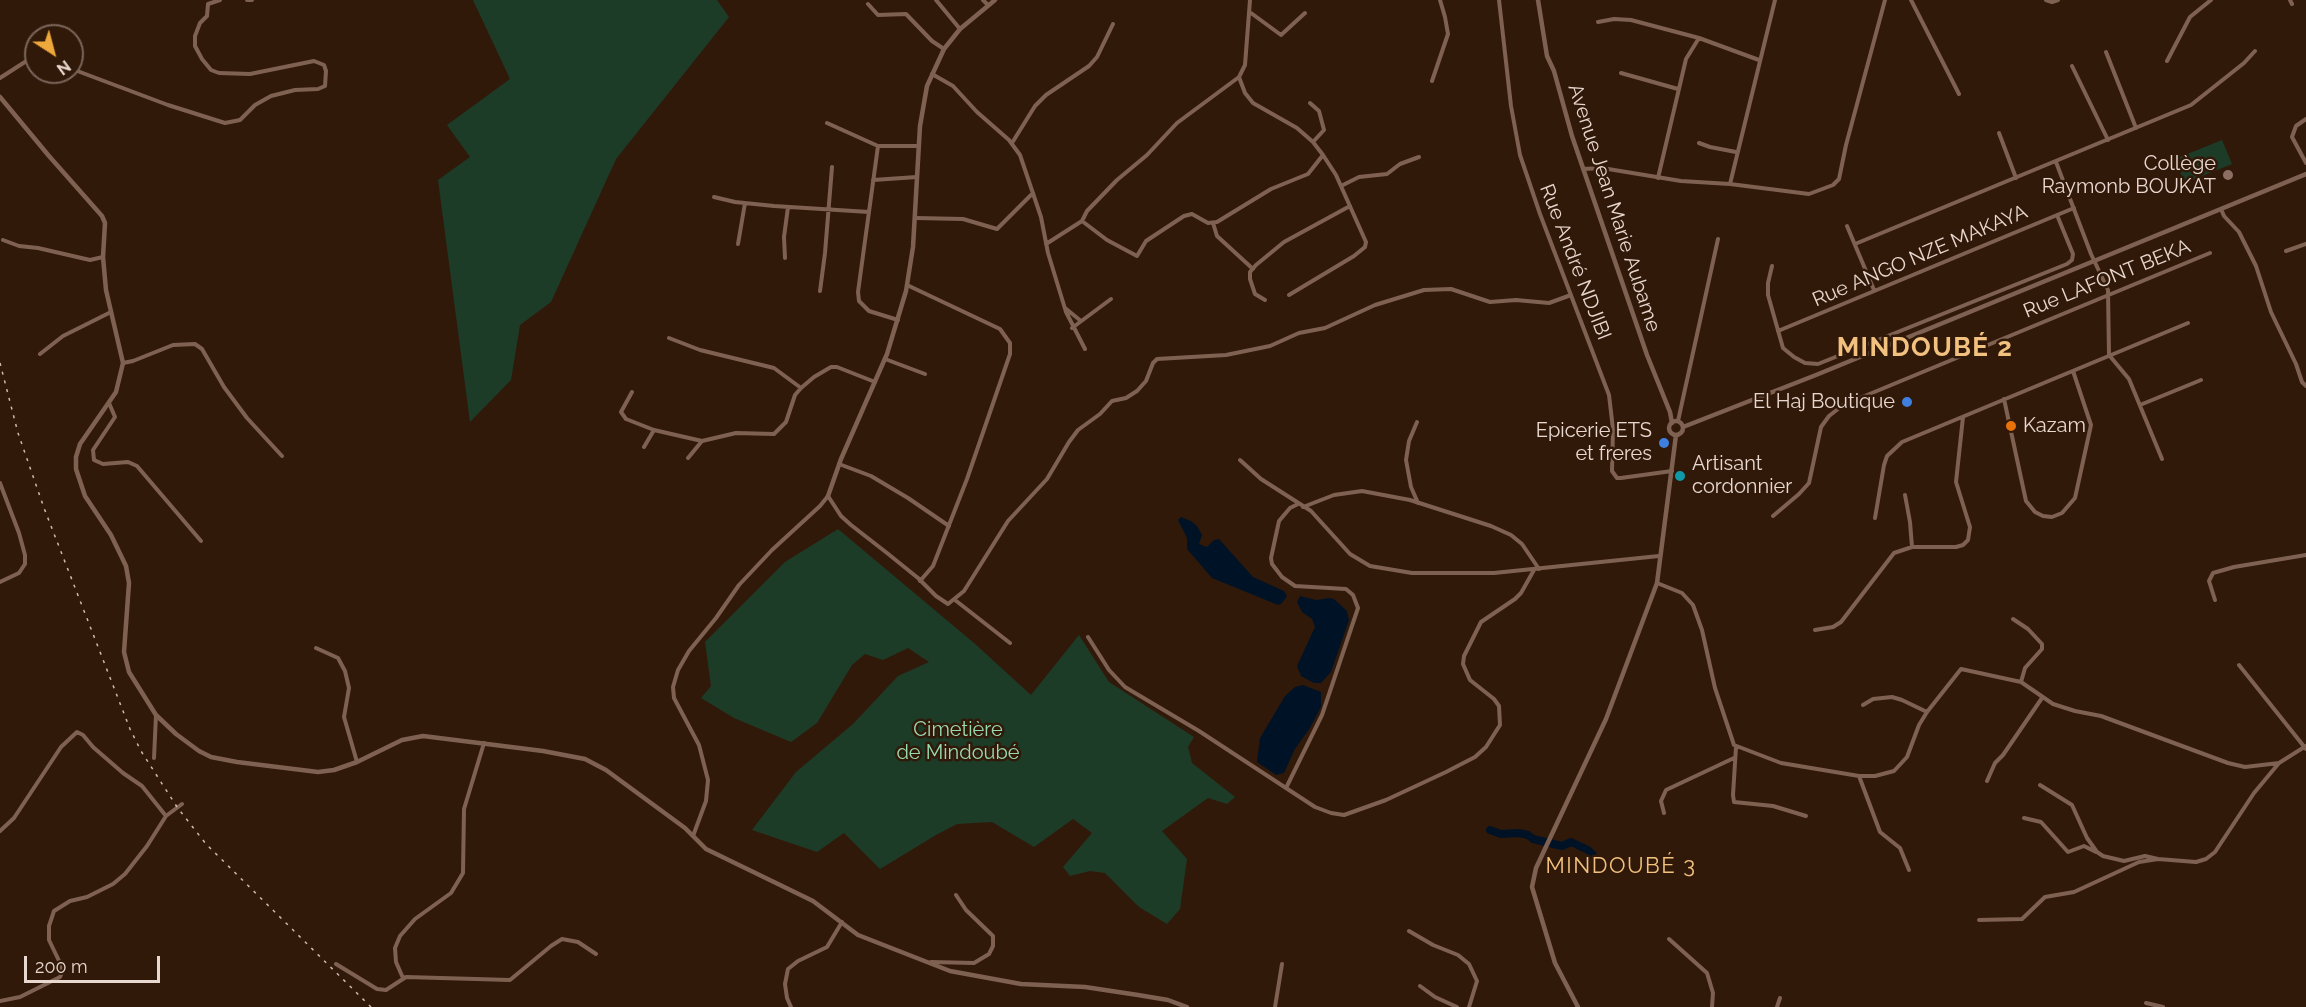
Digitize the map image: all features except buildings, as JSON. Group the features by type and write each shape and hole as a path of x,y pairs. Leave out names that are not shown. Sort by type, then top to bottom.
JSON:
{"street":[{"path":"84,74 168,105 225,123 240,120 255,105 271,96 325,86 324,65 314,61 250,74 219,74 211,70 195,46 195,36 200,23 207,16 208,4 220,0"},
{"path":"247,0 252,0"},
{"path":"936,0 960,29"},
{"path":"983,0 988,5"},
{"path":"693,836 706,801 708,780 699,745 674,698 675,676 689,651 739,585 772,550 820,507 828,496 839,464 885,359 907,285 916,218 923,102 932,74 944,49 960,29 995,0"},
{"path":"1046,244 1082,221 1095,203 1147,155 1177,123 1239,77 1245,65 1251,13 1250,0"},
{"path":"1432,81 1448,34 1446,17 1440,0"},
{"name":"Rue André NDJIBI","path":"1499,0 1510,106 1518,147 1570,295 1609,395 1613,429 1613,474 1621,478 1672,471"},
{"name":"Avenue Jean Marie Aubame","path":"1538,0 1547,56 1554,71 1583,169 1672,423"},
{"path":"1730,184 1775,0"},
{"path":"1583,169 1602,168 1658,178 1730,184 1809,195 1826,188 1839,179 1885,0"},
{"path":"1911,0 1959,94"},
{"path":"2046,0 2052,2 2058,0"},
{"path":"2167,61 2190,18 2211,0"},
{"path":"868,4 878,15 906,14 932,41 944,49"},
{"path":"1251,13 1281,35 1305,13"},
{"path":"1598,22 1623,19 1699,38 1759,60"},
{"path":"1012,143 1035,106 1046,95 1089,66 1097,57 1113,24"},
{"path":"1658,178 1678,88 1688,54 1699,38"},
{"path":"1855,244 2192,105 2244,63 2255,51"},
{"path":"2106,52 2136,128"},
{"path":"1,77 24,63"},
{"path":"2072,66 2108,140"},
{"path":"1621,73 1678,88"},
{"path":"932,74 953,86 1012,143 1020,155 1041,217 1046,244 1065,308 1072,328 1085,349"},
{"path":"1239,77 1252,103 1278,116 1313,142 1341,186 1366,242 1365,247 1333,270 1289,295"},
{"path":"0,97 105,222 103,257 111,312 123,363 121,377 110,403 80,444 76,458 78,478 85,496 111,535 126,566 129,583 124,652 129,672 156,715 199,751 211,757 237,762 318,772 357,762 413,737 423,736 485,742 543,751 597,763 685,828 706,849 813,901 858,935 950,971 1021,984 1096,989 1167,1000 1187,1007"},
{"path":"1310,103 1319,111 1324,130 1313,142"},
{"path":"2306,119 2292,131 2292,137 2306,163"},
{"path":"827,123 878,146 920,146"},
{"path":"1999,133 2016,178"},
{"path":"1700,143 1736,152"},
{"path":"878,146 861,265 859,301 869,311 898,320"},
{"path":"1082,221 1107,240 1137,256 1142,246 1153,235 1189,213 1213,224 1270,189 1304,177 1323,155"},
{"path":"1341,186 1359,177 1387,174 1401,164 1419,157"},
{"path":"2056,162 2109,295 2109,355 2129,379 2162,459"},
{"path":"820,291 829,210 831,167"},
{"path":"1683,427 2306,174"},
{"path":"873,180 918,177"},
{"path":"916,218 963,219 997,229 1033,193"},
{"path":"714,197 745,203 869,212"},
{"path":"738,244 745,203"},
{"path":"1265,300 1255,294 1250,279 1253,269 1284,242 1350,206"},
{"path":"785,258 784,237 788,207"},
{"name":"Rue ANGO NZE MAKAYA","path":"1778,331 2074,208"},
{"path":"2221,209 2224,216 2239,232 2256,266 2271,312 2296,364 2302,382 2306,386"},
{"path":"1772,266 1768,287 1784,348 1805,363 1818,364 2067,264 2073,257 2057,215"},
{"path":"1213,224 1217,236 1253,269"},
{"path":"1847,226 1874,290"},
{"path":"1678,421 1718,239"},
{"path":"3,240 19,246 90,260 103,257"},
{"path":"2286,251 2306,244"},
{"name":"Rue LAFONT BEKA","path":"1773,516 1800,494 1809,483 1821,427 1829,416 1843,405 2210,253"},
{"path":"907,285 1000,329 1010,343 1010,354 949,526 933,566 920,580"},
{"path":"828,496 850,525 948,604 964,591 1008,521 1047,478 1068,442 1078,430 1101,414 1112,401 1126,398 1137,391 1146,381 1157,358 1226,355 1270,346 1299,333 1323,329 1376,304 1424,290 1451,290 1490,302 1516,300 1549,303 1570,295"},
{"path":"1072,328 1111,299"},
{"path":"1065,308 1081,321"},
{"path":"39,354 63,336 111,312"},
{"path":"1875,518 1884,465 1892,450 1910,438 2188,323"},
{"path":"669,338 707,352 774,368 801,388"},
{"path":"123,363 173,345 195,344 202,349 224,387 247,418 282,456"},
{"path":"885,359 925,374"},
{"path":"632,392 621,412 623,416 654,430 702,441 736,433 774,434 784,426 795,395 814,377 831,367 837,367 875,382"},
{"path":"2004,399 2026,501 2035,512 2043,516 2052,517 2062,513 2075,498 2091,425 2073,370"},
{"path":"2140,405 2201,380"},
{"path":"110,403 115,417 93,450 94,460 103,464 128,462 137,466 201,541"},
{"path":"1815,630 1839,624 1889,558 1899,551 1912,548 1956,547 1968,540 1970,527 1956,482 1963,416"},
{"path":"1676,435 1669,429 1672,423 1678,421"},
{"path":"1678,421 1683,427"},
{"path":"1417,422 1409,441 1406,460 1411,487 1418,503"},
{"path":"1676,435 1682,432 1683,427"},
{"path":"644,447 654,430"},
{"path":"1578,1007 1555,963 1533,894 1533,877 1606,720 1657,583 1676,435"},
{"path":"688,458 702,441"},
{"path":"1240,460 1261,479 1324,523 1350,554 1370,566 1412,573 1437,573 1536,569 1659,556"},
{"path":"839,464 871,476 949,526"},
{"path":"0,483 25,555 25,564 19,573 0,582"},
{"path":"1286,788 1322,715 1358,608 1353,595 1346,589 1295,586 1282,577 1272,564 1271,558 1279,521 1290,508 1334,495 1362,491 1418,503 1491,526 1510,535 1522,544 1536,569"},
{"path":"1905,495 1912,548"},
{"path":"2216,600 2209,581 2213,573 2306,555"},
{"path":"1088,637 1109,670 1125,687 1199,731 1315,807 1344,815 1386,800 1446,772 1481,752 1500,724 1500,716 1494,699 1470,680 1463,664 1464,656 1481,622 1515,599 1536,569"},
{"path":"1657,583 1682,593 1693,605 1702,630 1715,688 1736,747 1734,802 1773,807 1806,816"},
{"path":"955,600 1010,643"},
{"path":"2013,619 2028,629 2042,644 2042,649 2025,668 2022,682"},
{"path":"316,648 338,658 345,671 349,688 344,717 357,762"},
{"path":"1979,920 2022,919 2045,897 2074,892 2134,864 2158,859 2196,862 2203,861 2212,855 2254,793 2278,763 2306,748 2239,665"},
{"path":"1736,747 1781,763 1859,776 1888,773 1903,763 1927,712 1961,669 2022,682 2053,704 2101,716 2238,766 2278,763"},
{"path":"1863,705 1873,699 1892,697 1902,699 1927,712"},
{"path":"1987,781 1995,763 2042,698"},
{"path":"154,758 156,715"},
{"path":"0,831 14,818 57,752 77,732 123,773 142,786 166,816"},
{"path":"403,978 396,962 395,948 400,936 415,919 451,893 463,873 464,809 485,742"},
{"path":"1664,813 1661,801 1666,790 1734,758"},
{"path":"1859,776 1880,832 1900,848 1909,870"},
{"path":"2040,785 2072,805 2087,838 2097,852"},
{"path":"0,1001 20,997 60,977 61,965 49,940 49,926 54,911 70,901 87,897 113,884 147,846 166,816 182,804"},
{"path":"2024,818 2041,822 2068,852 2084,846 2116,860 2145,856 2158,859"},
{"path":"925,962 974,963 989,954 993,946 993,936 966,910 956,895"},
{"path":"791,1007 785,984 788,969 798,961 827,947 842,922"},
{"path":"1409,931 1433,945 1458,955 1469,964 1477,981 1469,1007"},
{"path":"336,964 377,989 386,990 403,978 510,980 550,946 562,939 578,942 596,954"},
{"path":"1669,939 1707,973 1713,993 1712,1007"},
{"path":"1275,1007 1282,964"},
{"path":"1420,986 1435,997 1457,1007"},
{"path":"1777,1007 1780,998"},
{"path":"2146,1003 2163,1007"}],"green space":[{"path":"473,0 717,0 729,17 616,159 551,302 520,325 511,380 470,422 438,180 470,157 447,125 510,79"},
{"path":"2222,140 2232,164 2185,183 2175,159"},
{"name":"Cimetière de Mindoubé","path":"838,529 974,643 1031,695 1079,635 1109,682 1194,737 1188,747 1192,763 1235,797 1227,804 1208,798 1162,831 1187,859 1180,909 1167,924 1139,907 1105,873 1090,871 1070,876 1063,867 1092,833 1073,819 1034,847 992,822 957,824 880,869 844,833 817,852 752,830 796,772 853,724 898,676 929,662 908,648 883,660 865,654 852,665 817,723 791,742 734,718 701,698 711,686 705,642 785,562"}],"water":[{"path":"1181,517 1197,526 1202,535 1199,544 1207,547 1214,540 1219,539 1253,577 1284,591 1287,596 1282,603 1278,605 1212,578 1187,549 1187,538 1178,520"},
{"path":"1300,596 1316,600 1334,599 1347,611 1349,620 1331,672 1321,683 1314,683 1301,676 1297,666 1315,627 1312,619 1302,612 1297,602"},
{"path":"1303,685 1321,692 1321,707 1295,749 1284,773 1276,775 1257,762 1260,738 1285,696 1295,687"}],"waterway":[{"path":"1490,830 1501,834 1519,833 1562,846 1571,842 1593,855"}],"railway":[{"path":"0,363 18,433 44,508 130,729 141,751 177,807 206,844 371,1007"}],"place":[{"name":"Collège Raymonb BOUKAT","path":"2228,175"},
{"name":"El Haj Boutique","path":"1907,402"},
{"name":"Kazam","path":"2011,426"},
{"name":"Epicerie ETS et freres","path":"1664,443"},
{"name":"Artisant cordonnier","path":"1680,476"}],"district":[{"name":"MINDOUBÉ 2","path":"1925,348"},
{"name":"MINDOUBÉ 3","path":"1621,866"}]}
